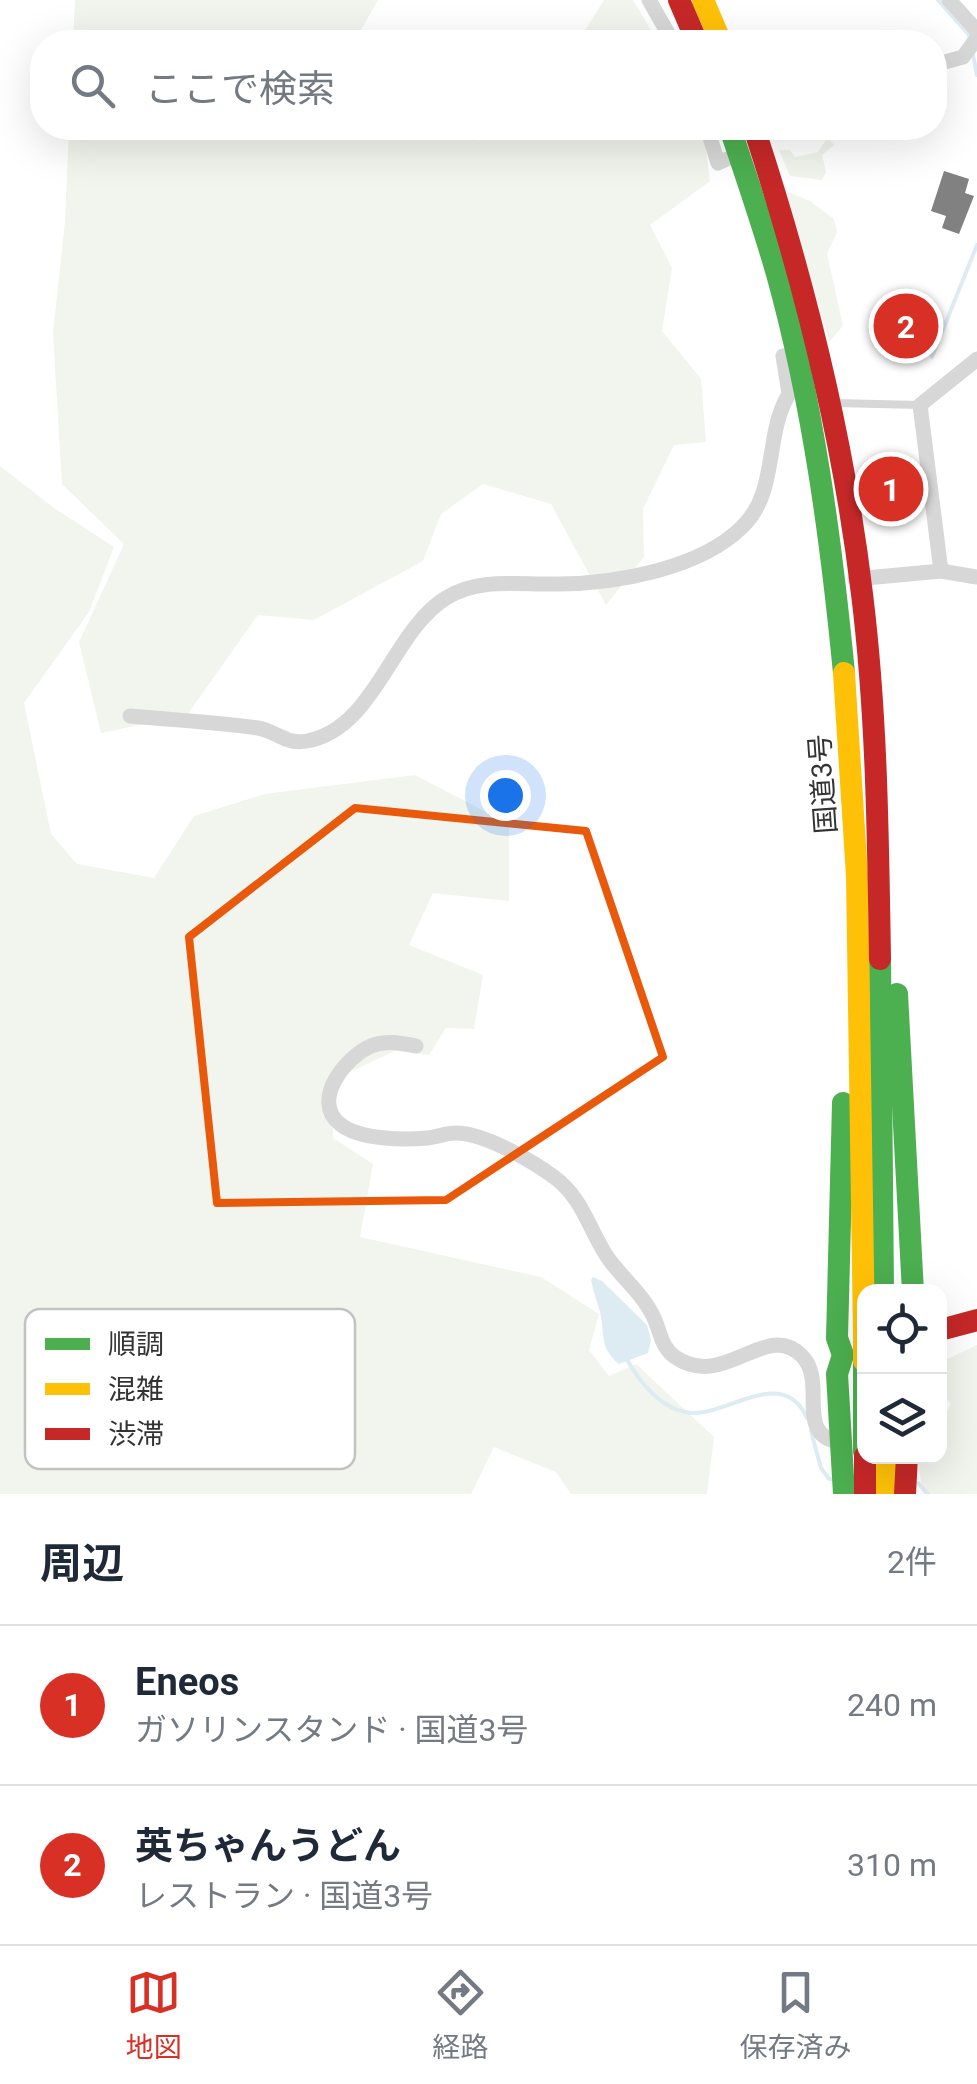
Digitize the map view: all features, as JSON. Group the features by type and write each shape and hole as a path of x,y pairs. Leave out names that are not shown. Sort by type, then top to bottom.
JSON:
{"main road":[{"path":"679,0 692,30"},
{"path":"702,0 716,30"},
{"name":"国道3号","path":"734,140 754,196 810,404 848,582"},
{"name":"国道3号","path":"758,140 800,278 830,403 866,821 883,1284"},
{"path":"866,821 892,895 913,1284"},
{"path":"844,1494 837,1374 857,1355 837,1338 846,938 866,821"},
{"name":"国道3号","path":"864,1284 866,821"},
{"path":"947,1328 977,1320"},
{"path":"947,1339 977,1332"},
{"name":"国道3号","path":"864,1464 865,1494"},
{"path":"885,1464 886,1494"},
{"path":"905,1494 907,1464"}],"street":[{"path":"649,0 665,30"},
{"path":"947,61 963,57 977,35 949,0"},
{"path":"711,140 718,163 727,159"},
{"path":"130,716 264,729 285,742 308,742 330,732 364,703 415,626 446,598 492,583 561,584 622,579 694,556 741,528 753,514 764,488 781,408 789,394 766,269 750,227 754,196"},
{"path":"941,572 920,405 977,359"},
{"path":"848,582 941,572 977,577"},
{"path":"416,1046 381,1043 346,1062 331,1091 332,1115 340,1125 364,1134 413,1138 459,1132 476,1136 536,1165 576,1197 610,1260 654,1318 669,1352 689,1364 710,1368 776,1344 794,1349 811,1372 818,1432 826,1440 841,1442"}],"lane":[{"path":"830,403 920,405"}],"highlighted area":[{"path":"355,808 586,831 663,1057 446,1200 217,1203 189,937"}],"shaded area":[{"path":"75,0 378,0 361,30 74,30"},
{"path":"604,0 633,0 651,30 585,30"},
{"path":"68,140 705,140 710,181 650,225 672,268 662,331 701,379 706,442 674,445 643,509 644,557 606,605 551,504 483,484 441,514 423,561 314,620 258,615 187,715 101,733 79,642 124,544 62,484 53,333 65,222"},
{"path":"826,140 834,145 822,155 826,172 822,180 790,176 779,150 790,150 795,157 818,152"},
{"path":"786,191 810,201 834,219 837,232 827,254 843,326 829,342"},
{"path":"0,466 114,547 89,612 24,703 51,834 77,864 154,878 194,816 265,794 415,775 509,824 509,901 433,893 409,945 483,975 474,1029 446,1028 429,1055 395,1051 332,1080 333,1138 373,1164 360,1237 541,1277 599,1314 589,1350 609,1376 636,1364 714,1437 707,1494 571,1494 556,1472 494,1447 471,1494 0,1494"},
{"path":"593,1277 647,1325 651,1340 648,1353 619,1364 608,1352"},
{"path":"977,1345 977,1494 923,1494 918,1464 947,1464 947,1411 951,1404 947,1399 947,1359"}],"building":[{"path":"944,171 969,179 965,193 974,196 959,234 942,228 946,216 931,211"},
{"path":"900,289 922,294 920,301 931,304 921,348 884,337"}],"waterway":[{"path":"938,0 970,41"},
{"path":"973,55 977,75"},
{"path":"932,357 977,245"},
{"path":"625,1356 653,1394 683,1412 709,1411 771,1394 785,1395 797,1403 807,1418"},
{"path":"811,1431 821,1468 833,1479"},
{"path":"918,1483 928,1494"}],"traffic: fast":[{"path":"734,140 777,274 801,372 827,522 844,673"},
{"path":"880,959 883,1284"},
{"path":"897,994 913,1284"},
{"path":"843,1103 837,1338 843,1355 837,1374 844,1494"}],"traffic: slow":[{"path":"703,0 716,30"},
{"path":"844,673 857,876 863,1284"},
{"path":"885,1464 885,1494"}],"traffic: jam":[{"path":"679,0 692,30"},
{"path":"758,140 820,358 854,535 874,730 880,959"},
{"path":"947,1328 977,1320"},
{"path":"865,1464 865,1494"},
{"path":"905,1494 907,1464"}],"place":[{"name":"英ちゃんうどん","path":"906,326"},
{"name":"Eneos","path":"891,489"}]}
